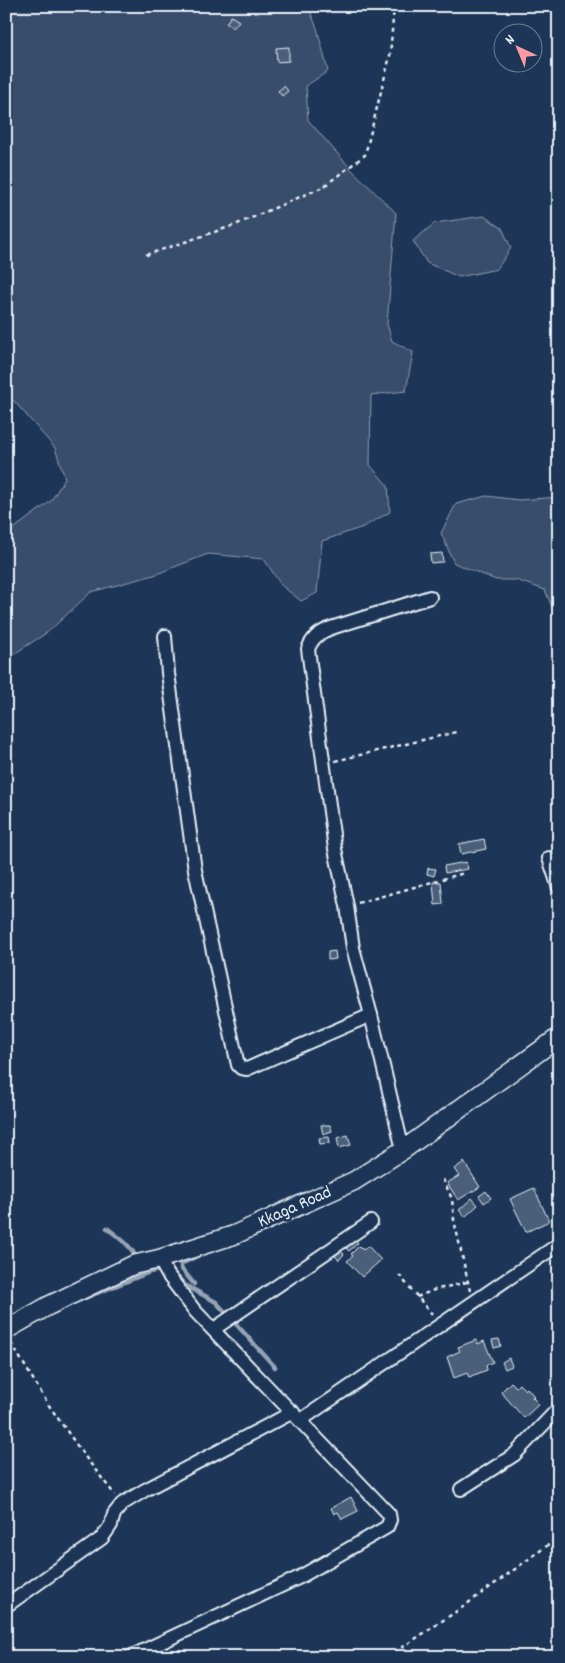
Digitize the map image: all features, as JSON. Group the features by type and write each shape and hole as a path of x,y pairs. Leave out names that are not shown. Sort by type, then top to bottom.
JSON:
{"street":[{"path":"403,1150 353,948 336,849 308,649 312,640 319,633 430,598"},
{"path":"165,636 168,673 195,870 238,1065 241,1068 247,1069 371,1015"},
{"path":"549,858 559,888"},
{"name":"Kkaga Road","path":"9,1336 48,1306 133,1265 159,1259 242,1231 354,1181 403,1150 558,1040"},
{"path":"214,1329 370,1222"},
{"path":"6,1606 102,1538 111,1525 114,1514 122,1504 145,1490 297,1416 441,1325 559,1244"},
{"path":"130,1657 300,1577 387,1527 390,1520 389,1514 195,1311 168,1275 159,1259"},
{"path":"461,1489 514,1455 559,1408"}],"path":[{"path":"146,255 235,225 324,187 365,155 390,56 394,6"},
{"path":"324,764 456,732"},
{"path":"347,906 464,873"},
{"path":"443,1179 452,1199 454,1220 472,1302"},
{"path":"399,1275 441,1325"},
{"path":"417,1297 434,1290 467,1282"},
{"path":"9,1336 48,1404 83,1454 122,1504"},
{"path":"388,1657 460,1609 559,1537"}],"shaded area":[{"path":"6,6 308,6 317,28 328,71 306,86 308,120 351,169 396,213 387,324 392,341 413,352 406,391 371,395 370,465 388,486 390,512 363,527 322,541 317,593 301,601 281,585 264,559 208,554 154,575 91,592 48,632 6,659 6,532 12,530 51,501 65,478 55,448 6,392"},
{"path":"484,216 502,228 511,248 497,269 459,277 427,263 413,241 435,223"},
{"path":"486,496 519,500 559,497 559,624 545,590 516,580 496,580 454,563 441,533 456,504"}],"building":[{"path":"231,16 239,21 233,28 226,23"},
{"path":"289,47 289,61 277,62 276,48"},
{"path":"284,86 288,91 282,96 278,91"},
{"path":"442,553 443,562 431,563 430,554"},
{"path":"484,839 486,849 461,854 459,844"},
{"path":"466,862 468,869 445,873 444,866"},
{"path":"428,868 436,869 434,876 427,874"},
{"path":"433,882 441,882 443,904 435,905"},
{"path":"335,951 336,959 328,960 328,952"},
{"path":"321,1125 330,1125 332,1131 323,1134"},
{"path":"348,1135 351,1145 339,1148 337,1138"},
{"path":"329,1137 330,1143 320,1144 319,1138"},
{"path":"464,1162 480,1187 458,1200 447,1183 459,1176 454,1169"},
{"path":"534,1188 549,1221 526,1232 510,1199"},
{"path":"486,1191 491,1198 484,1203 479,1196"},
{"path":"472,1198 478,1205 465,1217 459,1210"},
{"path":"355,1240 358,1243 349,1251 346,1248"},
{"path":"359,1246 363,1250 368,1246 381,1260 362,1277 347,1261 353,1256 351,1254"},
{"path":"340,1251 344,1254 339,1260 335,1256"},
{"path":"499,1339 501,1346 494,1348 492,1340"},
{"path":"476,1340 478,1344 484,1341 493,1362 486,1365 487,1370 469,1377 467,1373 454,1378 447,1357 460,1351 458,1347"},
{"path":"509,1358 512,1366 505,1369 502,1362"},
{"path":"511,1382 516,1387 519,1384 525,1390 527,1388 539,1404 524,1418 501,1392"},
{"path":"351,1497 358,1511 342,1519 338,1512 334,1514 331,1508"}],"waterway":[{"path":"268,1211 307,1193"},
{"path":"107,1228 129,1247 137,1261"},
{"path":"194,1284 181,1268 181,1264 201,1254"},
{"path":"80,1300 150,1272 164,1269"},
{"path":"171,1270 185,1285 216,1302 275,1367"}]}
